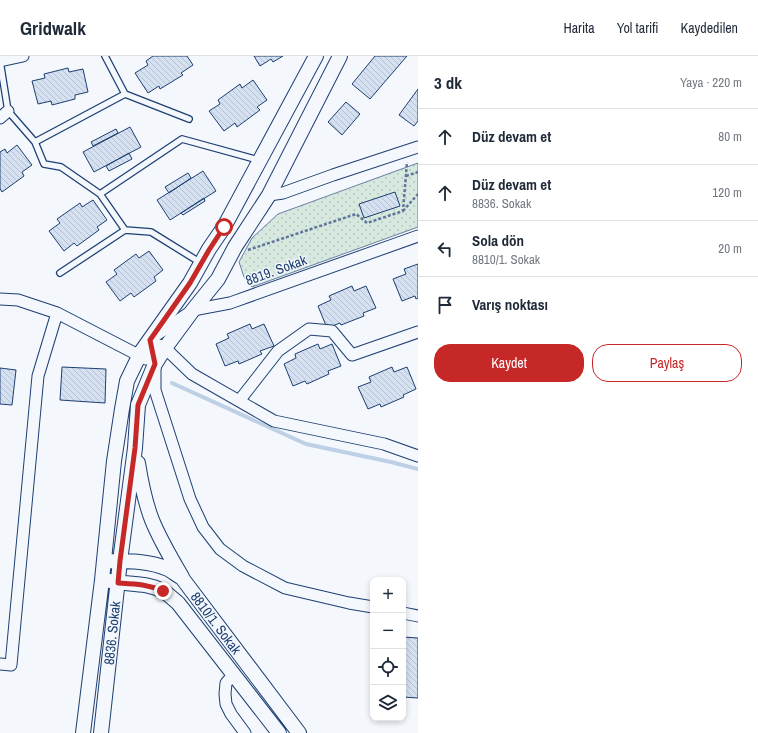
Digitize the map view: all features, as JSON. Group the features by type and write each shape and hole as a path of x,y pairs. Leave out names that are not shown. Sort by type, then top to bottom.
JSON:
{"street":[{"path":"0,61 21,56"},
{"path":"83,733 102,580 114,460 127,381 140,355 190,283 224,227 316,56"},
{"name":"8836. Sokak","path":"101,733 120,561 135,448 138,405 155,364 193,310 218,279 235,247 269,195 340,56"},
{"path":"269,195 282,193 333,174 413,148"},
{"name":"8819. Sokak","path":"150,340 193,310 230,303 418,236"},
{"path":"0,298 18,300 57,313 155,364"},
{"path":"0,664 11,665 38,376 57,313"},
{"path":"239,401 278,351 309,329 332,331 352,355 418,332"},
{"path":"150,340 165,348 192,374 274,421 384,444 418,456"},
{"path":"150,340 155,364 155,390 190,499 203,527 220,549 243,566 285,588 370,606"},
{"path":"135,448 141,484 152,519 182,578"},
{"name":"8810/1. Sokak","path":"103,561 151,563 167,569 182,578 299,733"},
{"name":"8810/1. Sokak","path":"102,580 118,583 142,584 153,587 163,591 178,603 279,733"},
{"path":"406,614 418,616"},
{"path":"233,675 226,683 226,704 245,733"}],"lane":[{"path":"105,56 125,94 189,119"},
{"path":"0,61 4,114 35,142 44,164 61,167 100,194 125,230"},
{"path":"35,142 125,94"},
{"path":"100,194 182,139 260,160"},
{"path":"60,273 125,230 151,232 201,264"}],"path":[{"path":"403,211 406,176 413,148"},
{"path":"406,176 418,172"},
{"path":"235,247 245,251 356,214 367,223 403,211 418,194"}],"shaded area":[{"path":"418,163 418,227 252,287 244,277 239,262 252,238 278,214"}],"building":[{"path":"153,56 187,56 193,65 181,73 183,75 160,89 159,86 148,93 135,73 148,65 146,61"},
{"path":"254,56 283,56 273,62 271,59 260,66"},
{"path":"375,56 407,56 370,99 352,84"},
{"path":"68,68 69,72 83,69 88,92 75,95 75,99 52,105 51,101 38,104 32,81 45,78 44,74"},
{"path":"253,80 267,100 257,107 260,110 237,127 235,123 224,131 209,111 220,104 218,100 240,84 242,88"},
{"path":"418,89 418,121 414,126 399,115"},
{"path":"346,102 360,114 342,135 328,122"},
{"path":"130,127 141,147 94,172 83,152"},
{"path":"116,129 118,133 93,146 91,142"},
{"path":"17,145 32,165 22,172 24,176 2,192 0,189 0,152 5,149 7,153"},
{"path":"129,153 132,159 109,171 106,166"},
{"path":"203,171 216,191 170,220 157,200"},
{"path":"188,173 191,178 169,193 165,187"},
{"path":"395,192 400,206 364,218 359,204"},
{"path":"204,198 205,201 183,215 181,213"},
{"path":"93,200 107,220 97,227 99,230 77,246 74,243 64,251 49,231 60,223 57,219 80,203 82,207"},
{"path":"149,251 163,270 154,277 156,281 134,297 131,293 120,301 106,282 117,274 114,270 136,254 139,258"},
{"path":"418,264 418,298 416,299 415,296 402,301 393,279 406,274 404,269"},
{"path":"352,286 354,291 366,286 376,308 363,313 364,316 341,325 340,323 327,328 318,306 331,300 329,296"},
{"path":"250,324 252,329 264,324 274,346 260,351 262,354 239,364 238,361 225,366 216,344 229,338 227,334"},
{"path":"318,344 320,349 332,344 341,366 328,371 329,374 307,384 305,381 293,386 284,364 296,358 295,354"},
{"path":"62,367 106,369 105,403 60,400"},
{"path":"392,367 394,372 407,367 416,389 403,395 404,397 381,407 380,404 368,409 358,387 371,382 369,377"},
{"path":"0,368 16,370 12,405 0,404"},
{"path":"406,637 418,638 418,698 406,697"}],"waterway":[{"path":"172,383 306,444 418,469"}],"route":[{"path":"163,591 142,584 118,583 135,448 138,405 155,364 150,340 190,283 224,227"}]}
